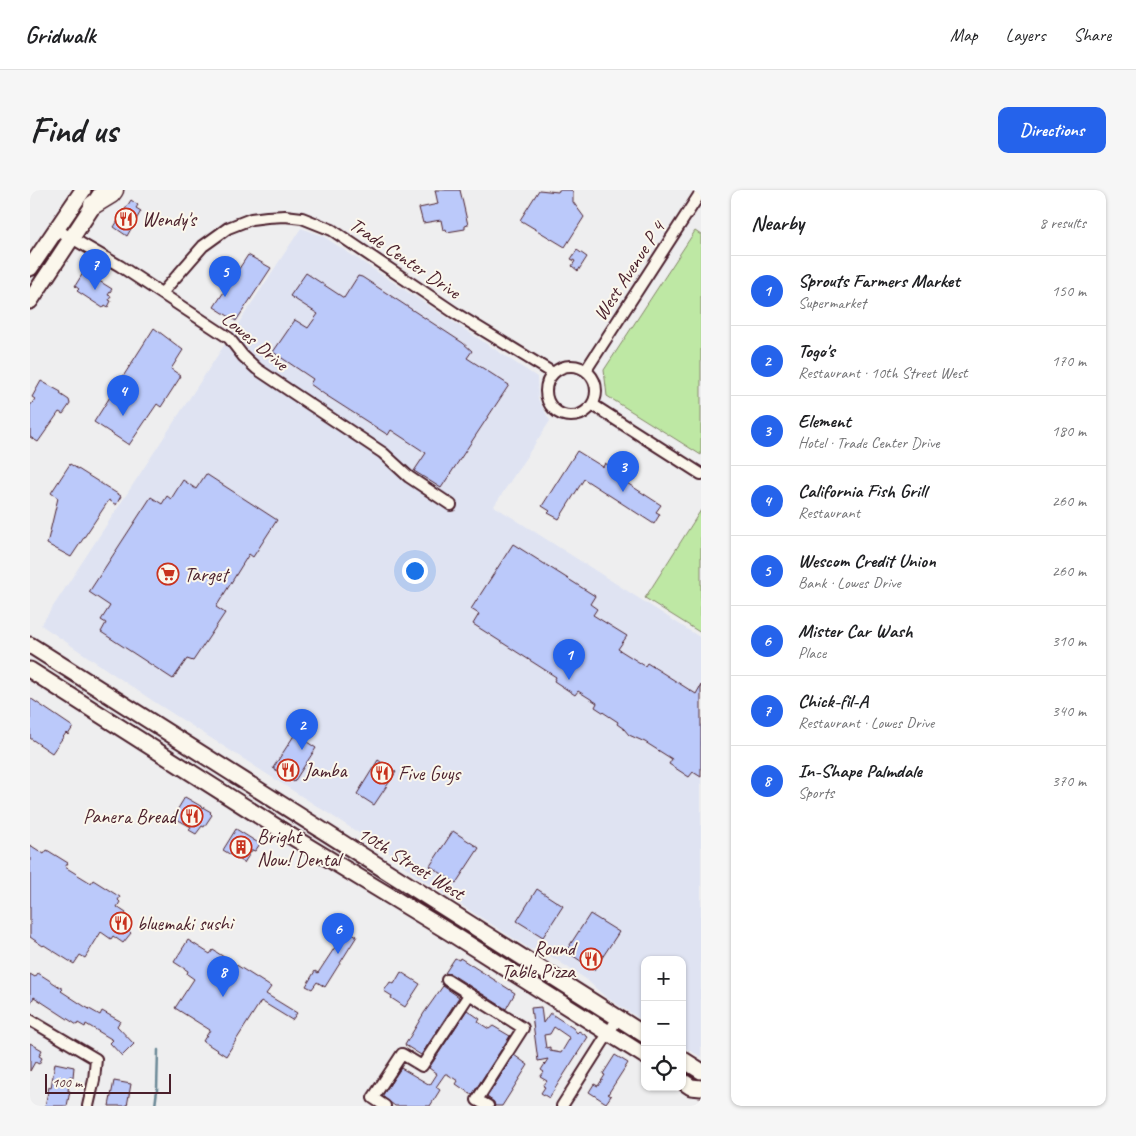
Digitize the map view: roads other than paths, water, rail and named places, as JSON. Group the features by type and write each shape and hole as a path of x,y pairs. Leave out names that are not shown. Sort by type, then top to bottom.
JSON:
{"highway":[{"path":"93,206 114,190"}],"main road":[{"path":"30,268 83,190"},
{"path":"30,301 104,190"},
{"name":"10th Street West","path":"30,645 641,1032"},
{"name":"10th Street West","path":"30,670 286,833 449,932 641,1054"},
{"path":"43,678 80,690 134,725 154,724"},
{"path":"146,744 163,743 190,758 220,766"},
{"path":"686,1062 701,1071"},
{"path":"686,1083 701,1088"}],"street":[{"name":"West Avenue P 4","path":"586,370 701,192"},
{"name":"Trade Center Drive","path":"162,293 202,246 228,228 251,219 286,216 302,218 338,234 455,313 553,373"},
{"name":"Lowes Drive","path":"56,229 162,293 229,338 243,356 257,369 383,453 408,477 451,505"},
{"path":"569,365 578,366 586,370 594,379 597,388 593,405 579,415 562,415 554,410 546,397 548,379 560,368 569,365"},
{"path":"593,405 701,474"},
{"path":"446,980 522,1028 477,1100 488,1106"},
{"path":"385,1106 373,1098 402,1054 422,1066 469,995"},
{"path":"562,1106 618,1018"},
{"path":"30,1020 96,1059 94,1080 88,1106"}],"waterway":[{"path":"155,1106 158,1050"}],"place":[{"name":"Wendy's","path":"126,219"},
{"name":"Chick-fil-A","path":"95,290"},
{"name":"Wescom Credit Union","path":"225,297"},
{"name":"California Fish Grill","path":"123,416"},
{"name":"Element","path":"623,492"},
{"name":"Target","path":"168,574"},
{"name":"Sprouts Farmers Market","path":"569,680"},
{"name":"Togo's","path":"302,750"},
{"name":"Jamba","path":"288,770"},
{"name":"Five Guys","path":"382,773"},
{"name":"Panera Bread","path":"192,816"},
{"name":"Bright Now! Dental","path":"241,847"},
{"name":"bluemaki sushi","path":"121,923"},
{"name":"Mister Car Wash","path":"338,954"},
{"name":"Round Table Pizza","path":"591,959"},
{"name":"In-Shape Palmdale","path":"223,997"}]}
